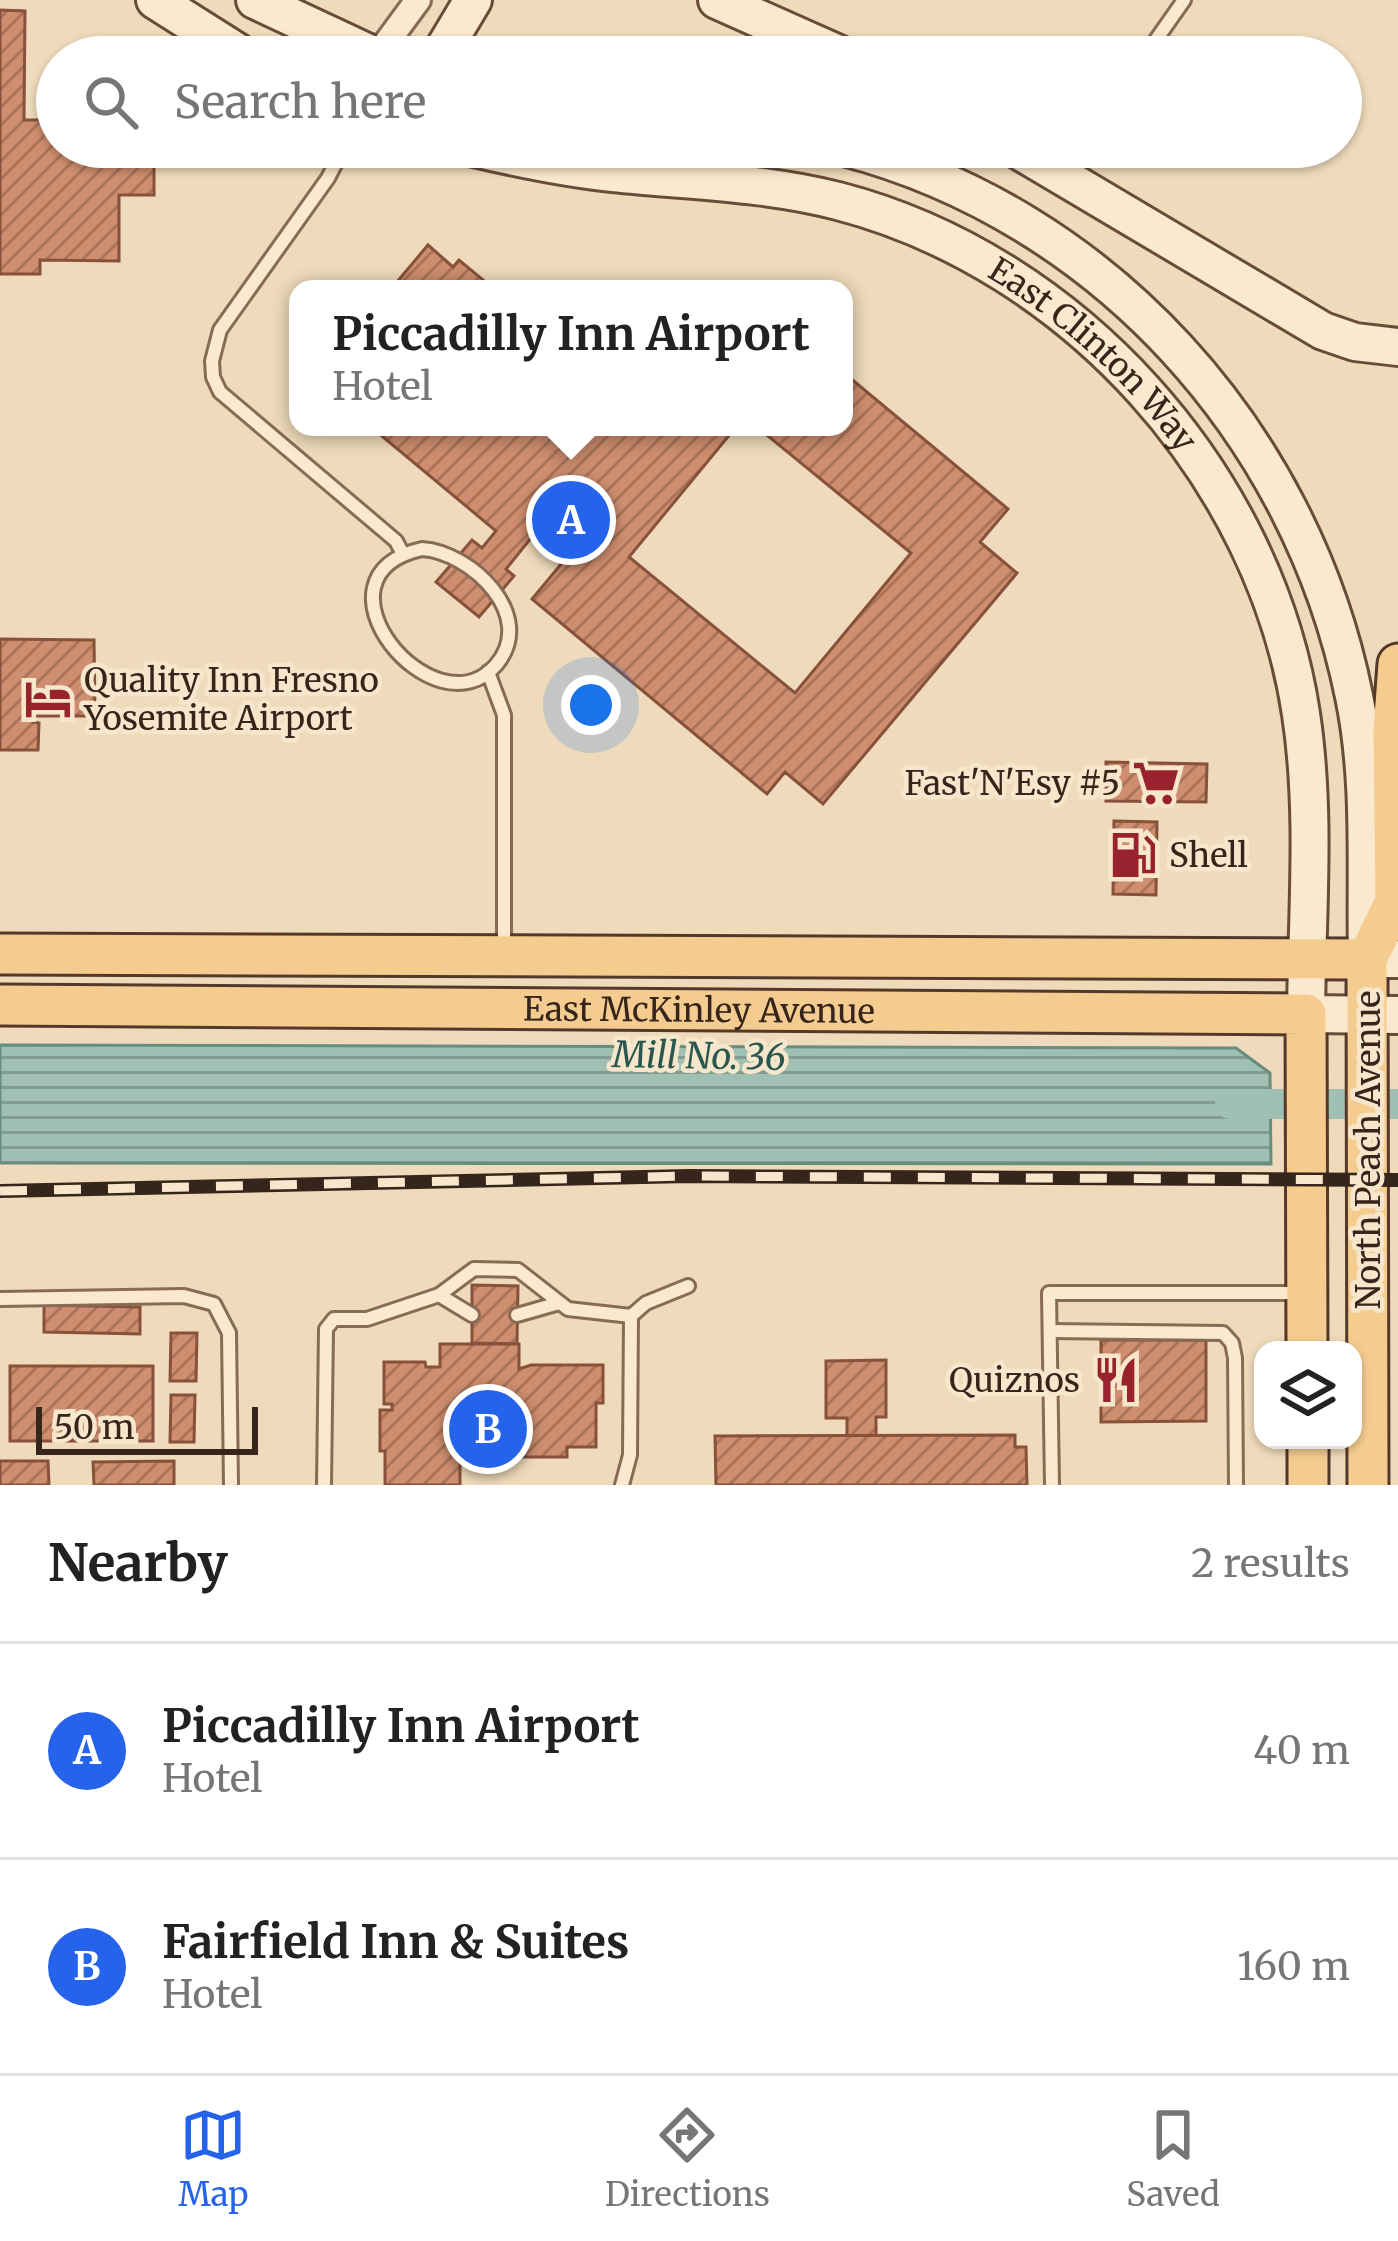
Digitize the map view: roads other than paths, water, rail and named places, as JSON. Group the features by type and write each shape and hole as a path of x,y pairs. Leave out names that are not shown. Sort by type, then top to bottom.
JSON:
{"main road":[{"path":"154,0 211,36"},
{"path":"255,0 332,36"},
{"path":"451,36 472,0"},
{"path":"718,0 798,36"},
{"name":"East Clinton Way","path":"572,168 727,181 845,203 949,244 992,268 1040,298 1131,377 1202,463 1257,563 1278,618 1295,684 1305,755 1306,959"},
{"name":"East Clinton Way","path":"903,168 957,187 1073,255 1162,330 1236,418 1297,524 1341,637 1356,702 1382,959"},
{"path":"1050,168 1323,331 1355,342 1398,347"},
{"path":"1382,959 1395,901 1393,732 1398,664"},
{"name":"East McKinley Avenue","path":"0,954 1382,959"},
{"path":"75,1005 220,982 450,981 475,977 504,955"},
{"name":"North Peach Avenue","path":"1306,959 1307,1341"},
{"name":"North Peach Avenue","path":"1369,1485 1376,1317 1368,1086 1383,1015 1382,959"},
{"name":"East McKinley Avenue","path":"0,1005 1383,1015"},
{"path":"1308,1449 1308,1485"}],"street":[{"path":"392,36 418,0"}],"lane":[{"path":"1159,36 1184,0"},
{"path":"333,168 220,330 213,377 220,392 396,541 403,554"},
{"path":"422,549 452,555 495,591 505,605 509,638 504,654 488,672 464,683 431,678 379,631 373,616 375,585 403,554 422,549"},
{"path":"488,672 504,716 504,955"},
{"path":"324,1485 326,1329 334,1319 367,1319 440,1294 474,1269 518,1270 568,1309 632,1316"},
{"path":"622,1485 630,1455 632,1316 646,1303 688,1286"},
{"path":"1052,1485 1049,1293 1306,1293"},
{"path":"440,1294 472,1315"},
{"path":"0,1299 184,1295 214,1304 229,1333 231,1485"},
{"path":"517,1315 559,1303"},
{"path":"1050,1331 1223,1334 1232,1343 1235,1358 1236,1485"}],"water":[{"path":"0,1045 1236,1048 1270,1073 1271,1164 0,1163"}],"waterway":[{"name":"Mill No. 36","path":"1230,1104 1398,1104"}],"railway":[{"path":"0,1191 689,1176 1398,1180"}],"place":[{"name":"Piccadilly Inn Airport","path":"571,520"},
{"name":"Quality Inn Fresno Yosemite Airport","path":"48,699"},
{"name":"Fast'N'Esy #5","path":"1156,783"},
{"name":"Shell","path":"1133,855"},
{"name":"Quiznos","path":"1116,1380"},
{"name":"Fairfield Inn & Suites","path":"488,1429"}]}
